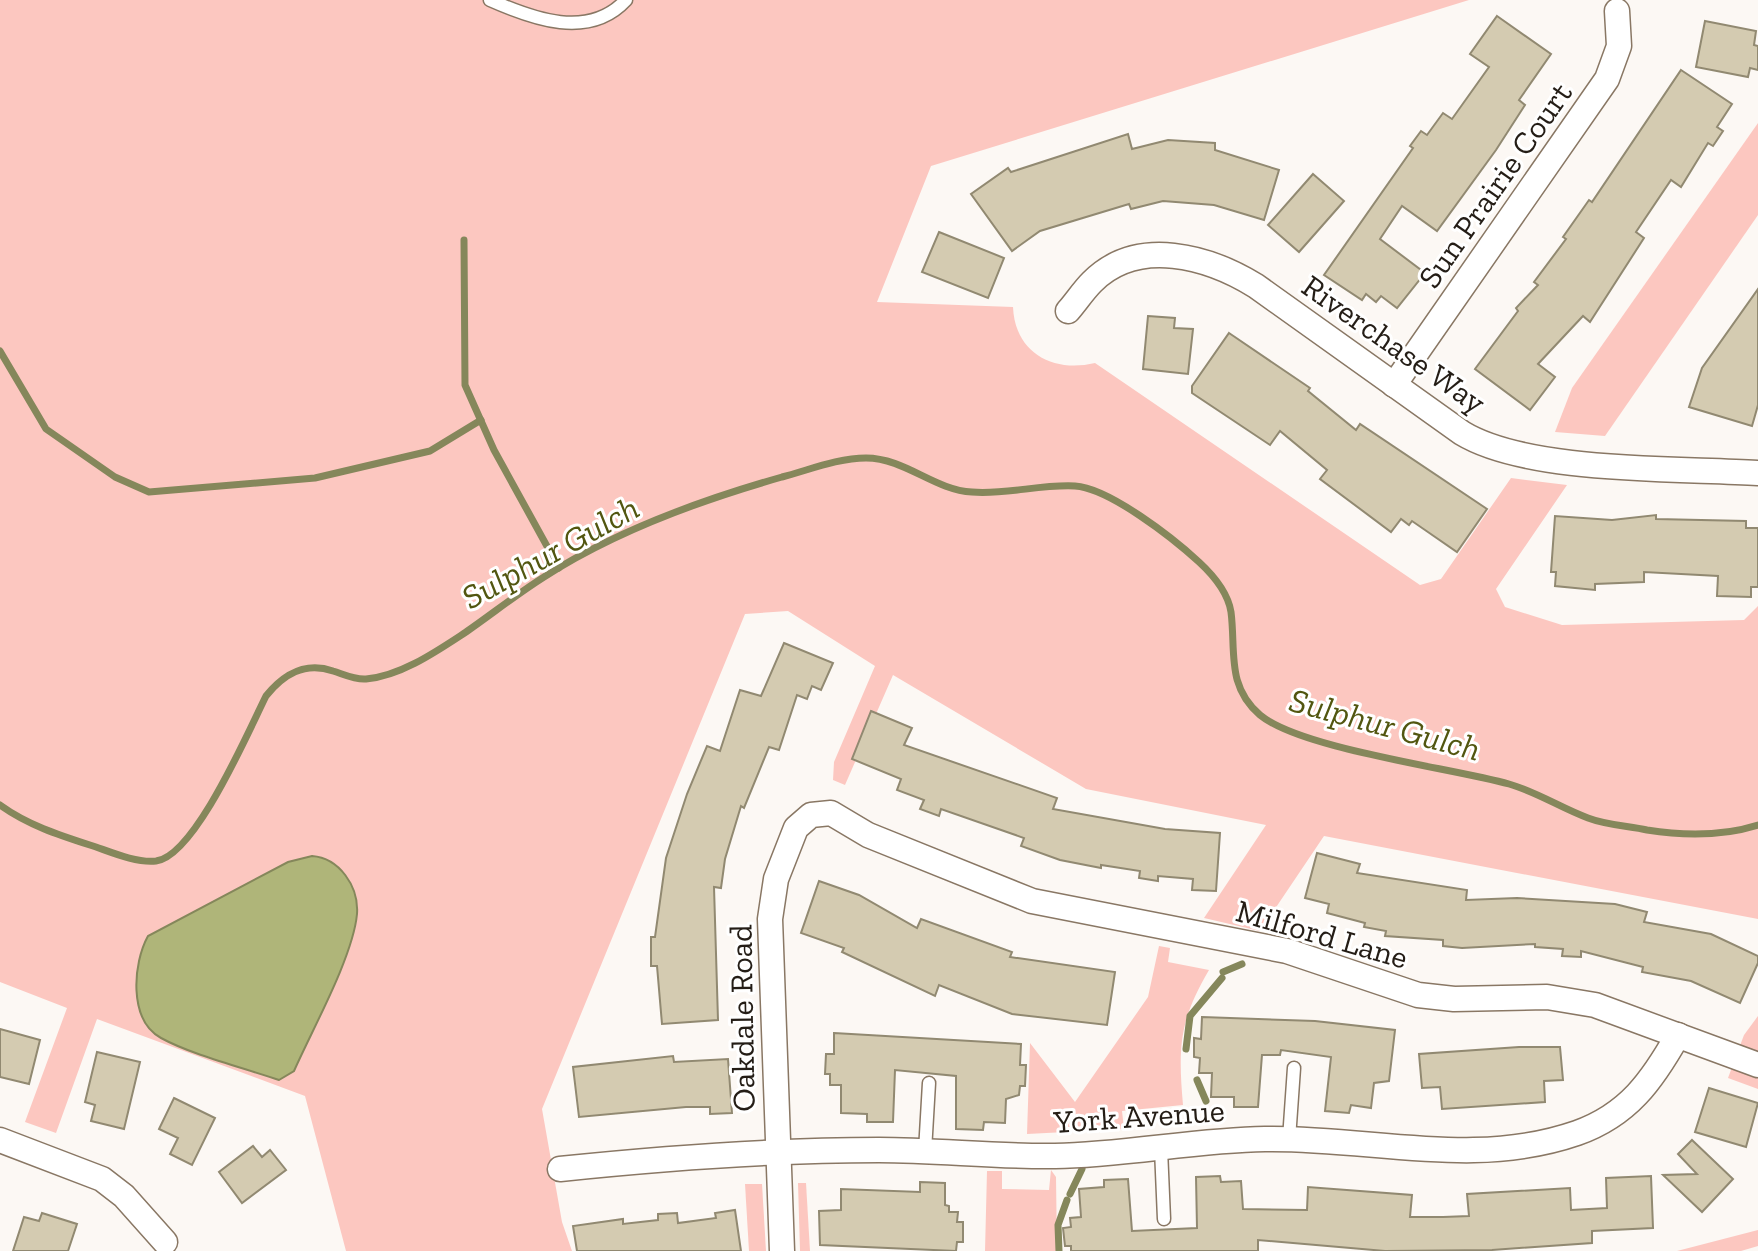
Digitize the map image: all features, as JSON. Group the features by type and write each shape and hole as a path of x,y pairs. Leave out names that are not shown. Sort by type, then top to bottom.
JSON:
{"street":[{"name":"Sun Prairie Court","path":"1394,385 1607,79 1619,46 1617,11"},
{"name":"Riverchase Way","path":"1068,311 1093,281 1121,264 1150,256 1193,258 1222,268 1256,286 1472,439 1511,453 1570,461 1758,473"},
{"name":"Milford Lane","path":"831,813 868,835 1032,901 1287,951 1418,995 1454,999 1562,998 1612,1010 1758,1065"},
{"name":"Oakdale Road","path":"782,1251 769,942 774,892 796,828 811,815 831,813"},
{"name":"York Avenue","path":"560,1169 778,1153 925,1151 1054,1156 1289,1139 1455,1152 1505,1150 1563,1137 1597,1125 1626,1108 1654,1077 1678,1035"},
{"path":"0,1140 102,1179 124,1196 165,1242"}],"lane":[{"path":"490,0 544,19 574,24 604,17 626,0"},
{"path":"1289,1139 1294,1068"},
{"path":"925,1151 929,1083"},
{"path":"1161,1149 1164,1219"}],"shaded area":[{"path":"0,0 1469,0 931,166 877,302 1013,307 1021,337 1039,356 1065,365 1095,363 1420,585 1441,579 1511,478 1567,485 1496,589 1505,607 1562,625 1744,620 1758,606 1758,919 1324,836 1260,931 1204,918 1266,825 1086,789 893,675 845,785 833,780 834,762 875,666 788,611 745,614 542,1109 562,1222 572,1251 346,1251 305,1096 97,1019 56,1133 25,1122 67,1008 0,982"},
{"path":"1758,123 1758,215 1605,436 1555,432 1572,388"},
{"path":"312,856 331,862 345,875 355,893 357,914 340,972 294,1071 279,1080 188,1050 150,1030 138,1005 136,990 139,961 148,936 288,862"},
{"path":"1159,946 1170,948 1168,962 1209,970 1192,1004 1183,1035 1183,1105 1122,1111 1124,1129 1027,1134 1030,1043 1075,1102 1148,997"},
{"path":"1758,1016 1758,1089 1728,1078 1744,1035"},
{"path":"1051,1170 1056,1177 1057,1251 985,1251 987,1171 1002,1171 1002,1189 1049,1190"},
{"path":"798,1183 806,1183 810,1251 800,1251"},
{"path":"745,1184 762,1184 766,1251 749,1251"},
{"path":"1758,1230 1758,1246 1741,1251 1677,1251"}],"building":[{"path":"1497,16 1551,54 1519,100 1525,105 1437,231 1402,206 1380,239 1425,273 1397,308 1381,296 1376,302 1366,294 1362,300 1324,275 1413,148 1410,146 1421,131 1427,135 1443,113 1452,119 1489,67 1470,54"},
{"path":"1705,21 1756,31 1754,45 1758,46 1758,70 1750,68 1748,77 1696,67"},
{"path":"1681,70 1732,104 1717,127 1723,131 1713,146 1708,143 1681,187 1671,180 1636,232 1644,238 1590,322 1583,316 1538,364 1555,377 1530,410 1475,369 1518,311 1516,308 1538,285 1534,282 1566,239 1563,237 1589,200 1592,202"},
{"path":"1128,134 1132,149 1168,140 1215,143 1215,150 1279,170 1264,220 1214,205 1163,201 1131,209 1129,204 1040,231 1012,251 971,194 1008,168 1011,172"},
{"path":"1313,174 1344,201 1299,252 1268,225"},
{"path":"939,232 1004,258 988,298 922,272"},
{"path":"1758,289 1758,405 1752,426 1689,407 1702,368"},
{"path":"1148,316 1175,318 1174,328 1193,329 1188,374 1143,369"},
{"path":"1229,333 1310,388 1308,391 1356,430 1360,424 1487,509 1457,552 1412,521 1409,525 1401,519 1391,532 1320,479 1327,470 1280,431 1270,445 1192,393 1192,386"},
{"path":"1656,515 1656,519 1746,521 1746,528 1758,528 1758,587 1751,587 1751,597 1717,596 1718,576 1644,572 1644,582 1595,584 1595,590 1555,586 1556,572 1551,572 1555,516 1612,520"},
{"path":"784,643 833,663 821,690 812,686 807,699 797,695 779,750 769,747 744,808 741,806 725,859 721,888 714,887 718,1020 662,1024 657,966 651,966 651,937 655,937 666,858 707,746 720,751 740,690 761,696"},
{"path":"871,711 912,728 904,745 1057,798 1053,809 1165,829 1220,833 1216,891 1192,890 1193,879 1158,876 1158,881 1139,878 1140,871 1060,860 1021,846 1024,838 941,809 939,816 920,809 924,800 897,790 901,779 852,759"},
{"path":"1317,853 1360,864 1357,873 1467,890 1466,900 1517,898 1615,904 1647,912 1644,922 1711,934 1758,956 1758,963 1740,1003 1691,981 1642,972 1643,967 1581,951 1581,957 1562,956 1563,949 1535,947 1535,944 1462,948 1443,946 1443,940 1385,936 1386,931 1364,927 1365,923 1327,913 1329,904 1305,898"},
{"path":"819,881 859,895 917,928 921,919 1012,952 1010,957 1115,972 1107,1025 1012,1014 939,985 935,996 842,952 844,948 801,933"},
{"path":"1202,1017 1315,1021 1395,1030 1389,1081 1374,1083 1371,1108 1351,1105 1349,1113 1325,1111 1331,1057 1281,1050 1280,1055 1262,1055 1258,1107 1234,1107 1234,1097 1211,1097 1212,1073 1199,1073 1200,1058 1194,1057 1194,1038 1201,1039"},
{"path":"0,1029 40,1040 29,1084 0,1077"},
{"path":"834,1033 1021,1044 1020,1065 1026,1065 1025,1086 1020,1086 1019,1095 1006,1099 1005,1123 984,1122 983,1130 956,1129 956,1076 895,1070 893,1122 867,1122 867,1114 841,1113 841,1085 830,1085 830,1074 825,1074 826,1054 834,1054"},
{"path":"1560,1047 1563,1080 1544,1081 1545,1102 1442,1109 1440,1087 1422,1088 1419,1054"},
{"path":"97,1052 140,1062 124,1129 91,1121 95,1105 85,1102"},
{"path":"673,1056 674,1062 728,1059 732,1113 710,1114 710,1107 686,1107 579,1117 573,1067"},
{"path":"1709,1088 1758,1103 1746,1147 1695,1132"},
{"path":"174,1098 215,1118 192,1165 170,1154 178,1138 159,1129"},
{"path":"1692,1140 1733,1179 1702,1212 1663,1175 1697,1174 1678,1154"},
{"path":"253,1146 262,1157 270,1150 286,1170 242,1203 219,1172"},
{"path":"1220,1176 1221,1182 1241,1181 1243,1209 1307,1210 1308,1187 1412,1195 1410,1217 1443,1217 1469,1216 1467,1194 1570,1188 1571,1210 1607,1208 1606,1178 1651,1176 1653,1228 1592,1231 1592,1243 1492,1250 1385,1251 1258,1240 1258,1251 1071,1251 1071,1246 1065,1246 1063,1228 1071,1227 1070,1218 1081,1217 1079,1189 1104,1187 1104,1180 1128,1179 1132,1231 1197,1228 1196,1177"},
{"path":"920,1182 945,1183 945,1205 949,1206 949,1212 958,1212 957,1222 963,1222 963,1242 957,1242 956,1251 820,1245 819,1211 841,1210 841,1189 920,1192"},
{"path":"735,1210 741,1251 577,1251 573,1226 623,1219 623,1224 658,1220 658,1214 677,1213 678,1223 716,1218 715,1213"},
{"path":"42,1213 77,1224 68,1251 13,1251 24,1217 39,1221"}],"waterway":[{"path":"464,240 465,385 494,450 559,568"},
{"path":"0,351 46,429 115,477 149,492 315,478 430,451 481,420"},
{"name":"Sulphur Gulch","path":"0,805 22,819 58,834 125,857 156,861 171,854 203,816 234,763 266,696 287,676 313,668 362,679 392,673 443,647 571,560 629,531 751,486 834,462 866,458 894,463 945,486 972,492 1075,486 1105,495 1140,516 1188,552 1219,584 1231,612 1235,667 1242,692 1260,715 1280,727 1342,748 1509,784 1588,818 1610,824 1689,834 1717,833 1758,825"},
{"path":"1223,972 1242,964"},
{"path":"1186,1049 1190,1016 1222,978"},
{"path":"1197,1080 1206,1101"},
{"path":"1070,1194 1082,1169"},
{"path":"1059,1251 1058,1225 1067,1200"}]}
